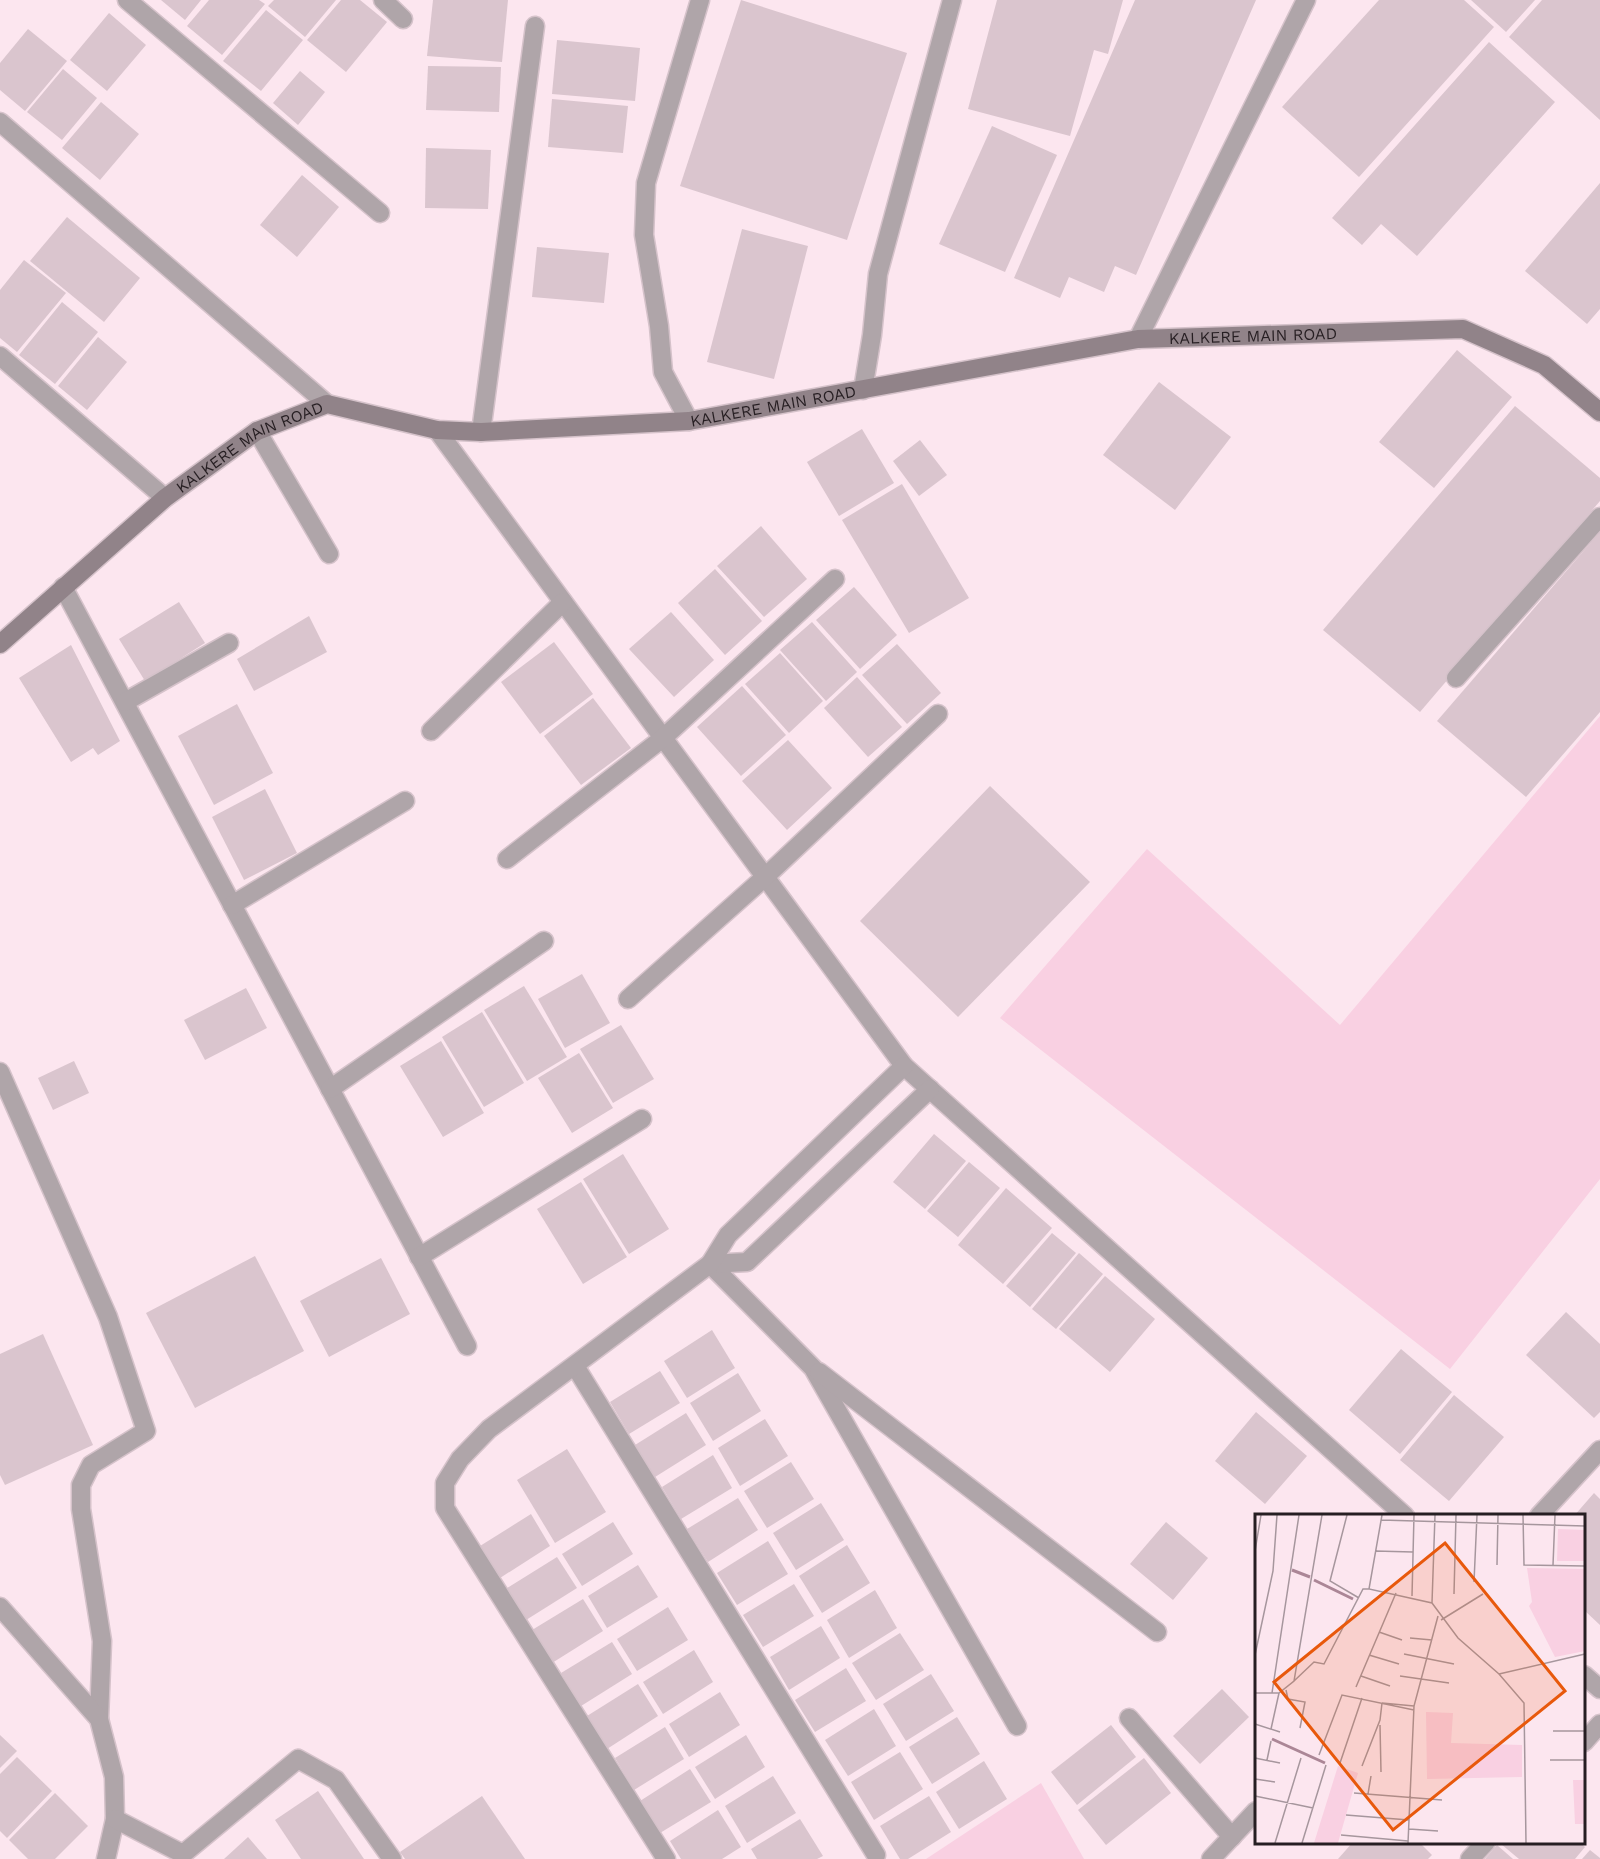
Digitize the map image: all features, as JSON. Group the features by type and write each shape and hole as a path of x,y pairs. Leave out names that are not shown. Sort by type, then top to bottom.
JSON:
{"street":[{"path":"127,0 380,213"},
{"path":"382,0 403,19"},
{"path":"689,421 663,372 659,326 644,235 646,183 700,0"},
{"path":"863,390 872,335 878,274 952,0"},
{"path":"1138,339 1306,0"},
{"path":"481,432 535,26"},
{"path":"0,122 327,404"},
{"name":"KALKERE MAIN ROAD","path":"0,644 165,498 257,431 327,404 437,430 481,432 689,421 1138,339 1463,329 1544,365 1600,412"},
{"path":"0,356 165,498"},
{"path":"437,430 904,1066 1404,1514"},
{"path":"257,431 329,554"},
{"path":"1456,678 1600,517"},
{"path":"507,859 663,738 835,579"},
{"path":"63,587 467,1346"},
{"path":"430,731 563,602"},
{"path":"125,702 229,643"},
{"path":"628,999 765,877 938,714"},
{"path":"232,905 405,801"},
{"path":"330,1089 544,941"},
{"path":"666,1859 445,1508 445,1483 460,1459 489,1430 710,1264 728,1235 904,1066"},
{"path":"0,1072 108,1317 146,1431 91,1465 81,1485 81,1509 102,1641 99,1719 114,1777 115,1819 106,1859"},
{"path":"710,1264 747,1262 930,1089"},
{"path":"419,1257 642,1119"},
{"path":"710,1264 813,1368 1157,1632"},
{"path":"575,1366 876,1855"},
{"path":"813,1368 1017,1726"},
{"path":"1540,1514 1600,1450"},
{"path":"0,1607 99,1719"},
{"path":"1585,1676 1600,1689"},
{"path":"1129,1718 1232,1837"},
{"path":"1585,1741 1600,1725"},
{"path":"115,1819 183,1854 298,1759 336,1780 392,1859"},
{"path":"1211,1859 1255,1813"},
{"path":"1470,1859 1484,1844"}],"shaded area":[{"path":"1600,716 1600,1179 1450,1369 1000,1018 1147,849 1340,1025"},
{"path":"1041,1783 1084,1859 926,1859"}],"building":[{"path":"161,0 201,0 185,20"},
{"path":"209,0 259,0 265,4 222,55 187,26"},
{"path":"274,0 336,0 305,37 268,6"},
{"path":"341,0 360,0 387,22 346,72 307,40"},
{"path":"433,0 508,0 502,62 427,56"},
{"path":"741,0 907,53 847,240 680,186"},
{"path":"997,0 1123,0 1108,54 1094,50 1070,136 968,109"},
{"path":"1135,0 1256,0 1136,275 1115,266 1104,292 1069,277 1060,298 1014,278"},
{"path":"1379,0 1464,0 1494,27 1359,177 1282,107"},
{"path":"1471,0 1535,0 1506,32"},
{"path":"1542,0 1600,0 1600,120 1509,37"},
{"path":"266,10 303,40 261,91 223,61"},
{"path":"109,13 146,45 107,91 70,60"},
{"path":"28,29 67,61 25,111 0,90 0,63"},
{"path":"557,40 640,48 635,101 552,94"},
{"path":"1489,42 1555,102 1417,256 1381,224 1362,245 1332,218"},
{"path":"428,66 501,67 499,112 426,110"},
{"path":"63,69 97,98 62,140 27,112"},
{"path":"300,71 325,92 298,125 273,103"},
{"path":"552,99 628,106 623,153 548,147"},
{"path":"101,102 139,134 100,180 62,148"},
{"path":"992,126 1057,155 1005,272 939,244"},
{"path":"426,148 491,150 488,209 425,208"},
{"path":"302,175 339,207 297,257 260,225"},
{"path":"1600,183 1600,309 1587,324 1525,271"},
{"path":"67,217 140,278 104,322 30,261"},
{"path":"742,229 808,246 774,379 707,362"},
{"path":"537,247 609,253 604,303 532,297"},
{"path":"24,260 66,293 17,352 0,338 0,290"},
{"path":"62,302 98,332 55,384 19,355"},
{"path":"98,337 127,362 87,410 58,386"},
{"path":"1457,350 1512,397 1434,488 1379,442"},
{"path":"1159,382 1231,437 1175,510 1103,455"},
{"path":"1515,406 1600,478 1600,501 1420,712 1323,630"},
{"path":"862,429 894,483 839,516 807,462"},
{"path":"920,440 947,475 919,496 893,461"},
{"path":"902,484 969,598 909,633 842,520"},
{"path":"761,526 807,579 764,617 717,566"},
{"path":"1600,532 1600,712 1526,797 1437,721"},
{"path":"715,569 762,621 725,655 678,603"},
{"path":"854,587 897,635 860,669 816,620"},
{"path":"179,602 205,643 145,681 119,639"},
{"path":"671,612 714,660 674,697 629,649"},
{"path":"309,616 327,652 254,691 237,659"},
{"path":"812,622 857,672 826,701 780,650"},
{"path":"554,642 593,694 540,734 501,682"},
{"path":"897,644 941,693 907,724 862,675"},
{"path":"71,645 120,741 98,755 93,748 71,762 19,678"},
{"path":"780,653 823,701 789,733 745,684"},
{"path":"857,677 902,727 868,757 824,708"},
{"path":"742,686 786,735 741,776 697,727"},
{"path":"593,698 631,748 581,785 544,736"},
{"path":"237,704 273,773 214,805 178,736"},
{"path":"788,740 832,788 787,830 742,781"},
{"path":"990,786 1090,882 958,1017 860,921"},
{"path":"265,789 297,853 244,880 212,817"},
{"path":"582,974 610,1023 565,1048 538,999"},
{"path":"524,986 567,1057 527,1081 484,1010"},
{"path":"246,988 267,1028 205,1060 184,1020"},
{"path":"482,1012 524,1083 484,1107 442,1037"},
{"path":"621,1025 654,1079 613,1103 580,1049"},
{"path":"441,1041 484,1113 443,1137 400,1066"},
{"path":"579,1053 613,1108 572,1133 538,1078"},
{"path":"74,1061 89,1093 53,1110 38,1078"},
{"path":"934,1134 966,1161 925,1209 893,1182"},
{"path":"623,1154 669,1229 629,1254 583,1179"},
{"path":"969,1162 1000,1188 958,1237 927,1211"},
{"path":"581,1182 627,1257 583,1284 537,1209"},
{"path":"1006,1188 1052,1228 1003,1284 958,1245"},
{"path":"1052,1233 1076,1253 1030,1307 1006,1286"},
{"path":"1079,1253 1103,1274 1056,1329 1032,1309"},
{"path":"255,1256 304,1351 195,1408 146,1313"},
{"path":"381,1258 410,1314 329,1357 300,1301"},
{"path":"1105,1276 1155,1319 1110,1372 1059,1329"},
{"path":"1566,1312 1600,1344 1600,1412 1594,1418 1526,1355"},
{"path":"712,1330 735,1368 687,1398 664,1361"},
{"path":"43,1334 93,1445 5,1485 0,1475 0,1354"},
{"path":"1401,1349 1452,1392 1400,1454 1349,1410"},
{"path":"660,1371 680,1403 629,1434 610,1402"},
{"path":"738,1373 761,1411 713,1441 690,1403"},
{"path":"1454,1395 1504,1437 1449,1501 1400,1460"},
{"path":"1256,1412 1307,1456 1265,1504 1215,1461"},
{"path":"686,1413 706,1445 655,1477 635,1445"},
{"path":"765,1419 788,1456 740,1486 718,1448"},
{"path":"567,1449 606,1512 555,1543 517,1480"},
{"path":"713,1455 732,1488 681,1519 662,1487"},
{"path":"791,1462 814,1499 767,1528 744,1491"},
{"path":"1594,1493 1600,1499 1600,1625 1585,1611 1585,1514 1576,1514"},
{"path":"738,1498 758,1530 708,1562 687,1529"},
{"path":"821,1503 844,1540 796,1570 773,1533"},
{"path":"531,1514 550,1546 500,1578 480,1546"},
{"path":"613,1522 633,1554 582,1586 562,1554"},
{"path":"1166,1522 1208,1558 1173,1600 1130,1564"},
{"path":"768,1541 788,1574 737,1605 717,1573"},
{"path":"847,1545 870,1583 822,1613 799,1576"},
{"path":"557,1557 577,1588 526,1620 507,1588"},
{"path":"638,1565 658,1597 607,1628 588,1596"},
{"path":"794,1584 814,1616 763,1647 743,1615"},
{"path":"875,1590 897,1628 849,1658 827,1620"},
{"path":"583,1599 603,1631 552,1663 532,1630"},
{"path":"668,1607 688,1640 637,1671 617,1639"},
{"path":"821,1626 840,1658 789,1690 770,1657"},
{"path":"900,1633 924,1670 876,1700 852,1663"},
{"path":"612,1642 632,1674 581,1706 561,1673"},
{"path":"694,1650 713,1682 663,1714 643,1682"},
{"path":"846,1668 866,1701 815,1732 795,1700"},
{"path":"931,1674 954,1711 906,1741 883,1704"},
{"path":"638,1684 658,1716 607,1749 587,1716"},
{"path":"1222,1689 1249,1717 1200,1764 1173,1736"},
{"path":"720,1692 740,1725 689,1757 669,1724"},
{"path":"874,1709 896,1746 848,1776 825,1740"},
{"path":"957,1717 980,1754 932,1784 909,1747"},
{"path":"1111,1725 1136,1757 1077,1805 1051,1772"},
{"path":"665,1727 684,1759 634,1790 615,1758"},
{"path":"0,1735 17,1751 0,1768"},
{"path":"746,1735 765,1767 715,1799 695,1767"},
{"path":"900,1752 923,1789 874,1820 851,1782"},
{"path":"17,1757 52,1791 7,1838 0,1831 0,1774"},
{"path":"1144,1758 1171,1793 1106,1845 1078,1810"},
{"path":"984,1761 1007,1799 959,1829 936,1792"},
{"path":"690,1769 711,1802 660,1833 640,1801"},
{"path":"773,1776 796,1813 747,1843 725,1806"},
{"path":"318,1791 364,1859 301,1859 275,1820"},
{"path":"55,1793 88,1826 55,1859 28,1859 9,1840"},
{"path":"482,1796 525,1859 405,1859 400,1852"},
{"path":"929,1796 951,1832 908,1859 900,1859 880,1826"},
{"path":"718,1810 741,1847 722,1859 681,1859 670,1841"},
{"path":"800,1819 823,1856 817,1859 757,1859 751,1849"},
{"path":"248,1837 267,1859 224,1859"},
{"path":"1351,1844 1421,1844 1432,1855 1428,1859 1338,1859"},
{"path":"1501,1844 1581,1844 1585,1847 1575,1859 1519,1859"},
{"path":"1497,1845 1513,1859 1485,1859"},
{"path":"1590,1850 1600,1858 1600,1859 1582,1859"}]}
